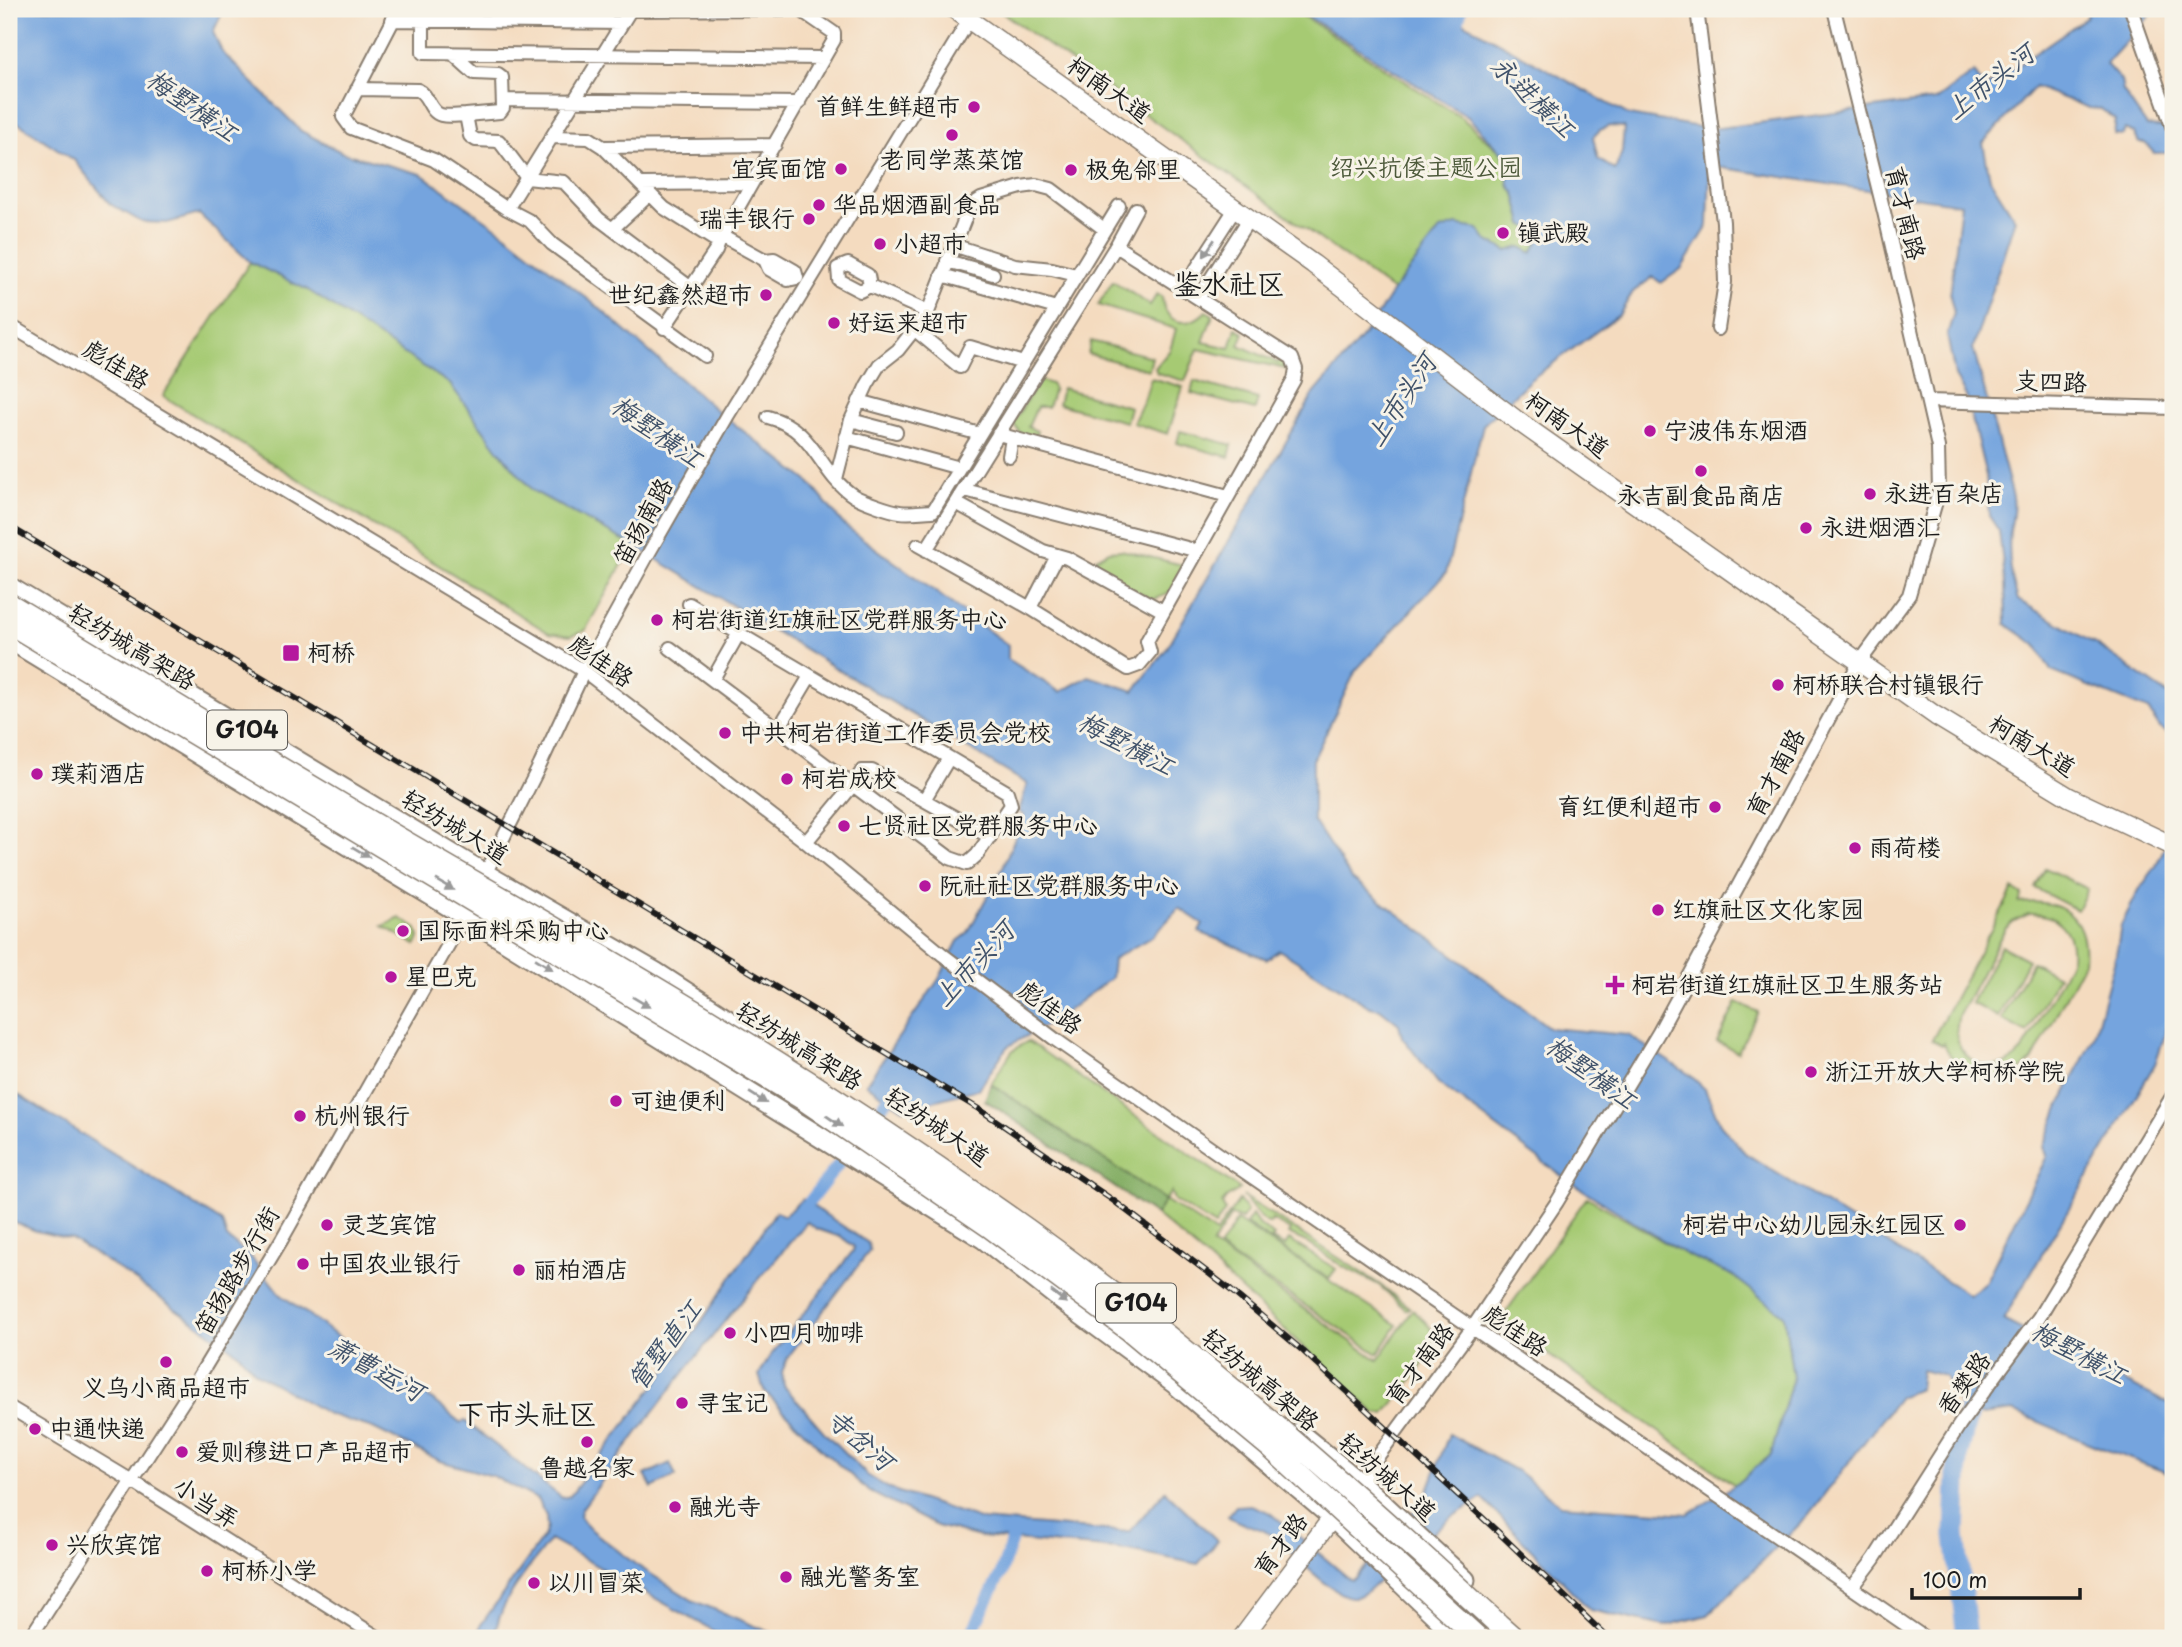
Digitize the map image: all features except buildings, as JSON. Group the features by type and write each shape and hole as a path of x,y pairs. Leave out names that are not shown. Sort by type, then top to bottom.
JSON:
{"highway":[{"name":"轻纺城高架路","path":"9,604 335,800 683,1004 1003,1212 1108,1290 1223,1383 1368,1506 1514,1638"},
{"name":"轻纺城高架路","path":"9,623 803,1099 990,1227 1128,1329 1271,1448 1478,1638"}],"main road":[{"name":"柯南大道","path":"954,9 1338,283 1516,419 1859,663 1947,723 2068,797 2173,846"},
{"name":"轻纺城大道","path":"9,587 485,874 654,972 976,1181 1210,1359 1359,1482 1527,1638"},
{"name":"G104","path":"9,639 465,916 984,1239 1174,1382 1332,1517 1459,1638"},
{"name":"育才路","path":"1242,1638 1359,1482"}],"street":[{"path":"511,22 520,14 520,9"},
{"path":"508,209 631,10 786,9"},
{"path":"664,328 716,250 834,40 834,33 799,9"},
{"path":"1697,9 1723,222 1725,282 1718,329"},
{"name":"育才南路","path":"1359,1482 1473,1327 1558,1202 1659,1032 1859,663 1909,596 1939,491 1938,447 1834,9"},
{"path":"2131,9 2172,126"},
{"path":"622,23 423,20 395,14 343,117 351,128 434,160 530,221 552,244 705,356"},
{"path":"423,20 423,54 824,58"},
{"name":"笛扬南路","path":"465,916 584,671 646,558 802,281 822,259 969,20"},
{"path":"357,89 418,90 424,92 439,115 466,116 499,112 503,108 502,77 498,74 474,73 453,54"},
{"path":"503,100 799,103"},
{"path":"466,116 470,136 476,140 499,141 527,178 564,182 599,219 691,288"},
{"path":"554,136 589,138 603,147 664,208 713,239 727,239 765,260 774,259 795,271 802,281"},
{"path":"603,147 775,145"},
{"path":"640,184 752,183"},
{"path":"836,479 851,419 859,401 879,365 898,350 928,312 970,206 981,198 1021,187 1036,186 1051,189 1104,229"},
{"path":"612,229 650,194"},
{"path":"768,416 784,421 800,432 836,479 854,496 899,512 933,511 1119,206"},
{"path":"1116,246 1292,358 1296,369 1294,380 1147,641 1150,652 1139,665 1128,669 1030,608 922,547 956,503 1116,246 1136,209"},
{"path":"1184,288 1242,214"},
{"path":"1199,297 1242,214"},
{"path":"953,246 1015,265 1076,275"},
{"path":"822,259 838,268 839,280 860,290 870,286 928,312"},
{"path":"947,261 993,275"},
{"path":"942,275 1056,308"},
{"name":"彪佳路","path":"9,325 584,671 806,842 943,955 1056,1040 1925,1638"},
{"path":"914,329 960,367 970,347 1023,363"},
{"path":"859,401 980,434"},
{"name":"支四路","path":"1928,401 2002,401 2173,408"},
{"path":"851,419 895,432"},
{"path":"998,435 1228,496"},
{"path":"846,437 960,468"},
{"path":"1009,456 1012,438"},
{"path":"964,489 1198,551"},
{"path":"956,503 1043,551 1066,558 1163,611"},
{"path":"1030,608 1057,556"},
{"path":"670,648 779,727 950,858 967,864 977,855 1011,805 1007,793 689,604"},
{"path":"712,679 739,633"},
{"path":"779,727 810,676"},
{"path":"924,800 949,758"},
{"path":"806,842 862,771 872,771 990,837"},
{"name":"笛扬路步行街","path":"30,1638 197,1380 282,1239 465,916"},
{"name":"香樊路","path":"1853,1588 1960,1424 2039,1317 2173,1095"},
{"name":"小当弄","path":"9,1407 132,1481 379,1638"}],"green space":[{"name":"绍兴抗倭主题公园","path":"997,9 1292,9 1462,118 1504,155 1509,186 1515,193 1523,224 1543,234 1532,253 1521,247 1507,251 1486,240 1440,230 1393,291"},
{"path":"250,262 308,290 450,384 499,451 533,491 633,545 585,631 570,636 549,633 163,396"},
{"path":"1113,281 1150,305 1157,294 1162,297 1167,313 1178,321 1192,321 1206,311 1213,315 1203,342 1230,348 1236,328 1244,333 1239,345 1278,363 1281,358 1286,369 1198,349 1185,381 1157,373 1155,368 1170,350 1176,329 1098,305"},
{"path":"1091,341 1152,357 1149,370 1088,354"},
{"path":"1151,378 1183,387 1168,434 1133,423"},
{"path":"1039,380 1051,384 1054,389 1048,407 1037,407 1028,427 1037,431 1035,439 1023,438 1013,423"},
{"path":"1194,381 1258,399 1255,410 1191,393"},
{"path":"1062,388 1130,407 1126,422 1058,404"},
{"path":"1180,431 1232,445 1229,457 1177,443"},
{"path":"1121,550 1187,566 1168,594 1152,600 1096,569 1096,558 1109,551"},
{"path":"2045,868 2088,889 2077,910 2035,888"},
{"path":"2013,889 2022,895 2019,903 2048,904 2060,908 2077,922 2082,933 2084,962 2032,1061 2007,1076 1982,1078 1960,1067 1944,1043 1942,1045 1932,1040","holes":["2029,914 2039,914 2061,925 2070,939 2071,958 2030,1039 2018,1055 2001,1065 1987,1066 1977,1063 1966,1055 1958,1041 1959,1015 2005,929"]},
{"path":"400,918 417,929 419,938 416,945 383,926"},
{"path":"2001,946 2028,960 1998,1017 1971,1003"},
{"path":"2032,962 2058,976 2027,1033 2001,1019"},
{"path":"1737,1002 1758,1012 1738,1052 1717,1042"},
{"path":"1028,1041 1240,1189 1226,1198 1222,1204 1225,1211 1215,1226 1174,1200 1171,1192 1165,1200 991,1084 1012,1051"},
{"path":"991,1084 1165,1200 1156,1215 985,1100"},
{"path":"1243,1196 1379,1284 1410,1308 1406,1310 1379,1285 1288,1234 1290,1230 1272,1220 1270,1224 1262,1220"},
{"path":"1587,1197 1685,1254 1732,1275 1784,1315 1793,1377 1771,1455 1735,1485 1510,1328 1505,1320 1506,1312"},
{"path":"1165,1200 1216,1233 1239,1200 1247,1211 1242,1219 1231,1215 1212,1245 1378,1360 1413,1310 1432,1330 1433,1339 1430,1350 1416,1374 1385,1414 1375,1413 1156,1215"},
{"path":"1252,1215 1258,1224 1274,1236 1272,1239 1285,1246 1289,1240 1336,1269 1329,1279 1246,1224"},
{"path":"1237,1220 1397,1325 1378,1354 1219,1248"}],"water":[{"path":"9,9 224,9 213,32 222,52 301,131 343,153 421,174 508,236 598,307 715,409 809,482 844,525 1008,645 1008,659 1060,692 1089,676 1134,691 1167,648 1313,395 1364,335 1393,291 1440,230 1456,225 1478,229 1486,240 1507,251 1521,247 1532,253 1542,235 1523,224 1515,193 1509,186 1504,155 1468,117 1296,9 1439,9 1629,115 1711,129 1936,100 1974,72 1985,88 2087,17 2088,9 2156,9 2106,64 2121,81 2123,91 2147,126 2173,128 2173,153 2154,153 2145,143 2139,143 2134,133 2125,129 2123,135 2114,134 2116,120 2101,109 2089,108 2035,87 1983,143 1990,179 2015,219 1973,348 2013,497 2009,539 2018,600 2095,644 2173,698 2173,736 2160,728 2148,710 2051,671 2036,645 2006,624 2005,581 1999,531 1989,516 1986,476 1967,398 1955,376 1947,335 1954,313 1950,296 1961,204 1710,166 1708,226 1681,269 1661,283 1653,277 1633,292 1619,315 1530,380 1483,425 1446,573 1356,670 1313,760 1313,820 1352,879 1550,1028 1628,1035 1690,1075 1705,1089 1720,1124 1745,1153 1969,1295 1985,1283 2047,1156 2044,1146 2060,1105 2094,1037 2116,955 2121,925 2139,890 2156,866 2173,829 2173,1011 2155,1064 2003,1320 2173,1406 2173,1475 2013,1411 1982,1415 1961,1407 1945,1376 1921,1370 1919,1389 1899,1397 1805,1519 1708,1615 1664,1626 1590,1610 1482,1498 1449,1519 1369,1590 1355,1597 1335,1590 1268,1533 1228,1516 1236,1506 1251,1505 1271,1513 1351,1580 1425,1498 1449,1434 1519,1472 1560,1505 1688,1514 1735,1485 1771,1455 1793,1377 1784,1315 1732,1275 1685,1254 1567,1180 1438,1083 1402,1037 1399,1024 1380,1009 1370,1007 1279,950 1267,959 1199,932 1203,924 1179,908 1153,936 1113,959 1111,978 1058,1018 1007,1047 979,1089 903,1109 866,1084 939,979 958,941 967,934 1003,867 1024,815 1019,812 1027,784 633,545 533,491 499,451 450,384 308,290 250,262 199,214 167,223 142,222 110,204 74,160 9,117","holes":["1609,126 1624,127 1622,152 1615,170 1598,159 1593,137"]},
{"name":"萧曹运河","path":"9,1089 222,1222 227,1238 250,1256 280,1294 340,1338 410,1382 461,1423 465,1421 562,1498 570,1496 685,1346 776,1211 784,1216 802,1199 868,1243 870,1250 788,1357 782,1372 784,1386 824,1432 867,1475 890,1489 982,1520 1129,1532 1165,1491 1218,1541 1198,1564 1128,1550 980,1537 937,1526 870,1492 823,1451 764,1391 759,1375 771,1355 853,1251 854,1247 839,1235 817,1229 807,1222 663,1399 581,1510 580,1516 588,1527 635,1564 692,1600 784,1638 727,1638 550,1540 508,1599 497,1625 495,1638 479,1638 480,1626 544,1536 546,1516 537,1499 493,1476 440,1461 373,1428 328,1414 256,1373 238,1353 71,1239 36,1231 9,1220"},
{"path":"670,1463 676,1476 652,1488 645,1475"}],"waterway":[{"path":"1448,43 1457,9"},
{"name":"管墅直江","path":"868,1125 894,1090"},
{"name":"管墅直江","path":"800,1214 851,1148"},
{"path":"1967,1638 1955,1535 1958,1453 1971,1401"},
{"path":"969,1638 1001,1573 1015,1530"}],"railway":[{"path":"9,526 982,1111 1114,1201 1228,1288 1303,1351 1608,1638"}],"place":[{"name":"首鲜生鲜超市","path":"974,107"},
{"name":"老同学蒸菜馆","path":"952,135"},
{"name":"宜宾面馆","path":"841,169"},
{"name":"极兔邻里","path":"1071,170"},
{"name":"华品烟酒副食品","path":"819,205"},
{"name":"瑞丰银行","path":"809,219"},
{"name":"镇武殿","path":"1503,233"},
{"name":"小超市","path":"880,244"},
{"name":"世纪鑫然超市","path":"766,295"},
{"name":"好运来超市","path":"834,323"},
{"name":"宁波伟东烟酒","path":"1650,431"},
{"name":"永吉副食品商店","path":"1701,471"},
{"name":"永进百杂店","path":"1870,494"},
{"name":"永进烟酒汇","path":"1806,528"},
{"name":"柯岩街道红旗社区党群服务中心","path":"657,620"},
{"name":"柯桥","path":"291,653"},
{"name":"柯桥联合村镇银行","path":"1778,685"},
{"name":"中共柯岩街道工作委员会党校","path":"725,733"},
{"name":"璞莉酒店","path":"37,774"},
{"name":"柯岩成校","path":"787,779"},
{"name":"育红便利超市","path":"1715,807"},
{"name":"七贤社区党群服务中心","path":"844,826"},
{"name":"雨荷楼","path":"1855,848"},
{"name":"阮社社区党群服务中心","path":"925,886"},
{"name":"红旗社区文化家园","path":"1658,910"},
{"name":"国际面料采购中心","path":"403,931"},
{"name":"星巴克","path":"391,977"},
{"name":"柯岩街道红旗社区卫生服务站","path":"1615,985"},
{"name":"浙江开放大学柯桥学院","path":"1811,1072"},
{"name":"可迪便利","path":"616,1101"},
{"name":"杭州银行","path":"300,1116"},
{"name":"灵芝宾馆","path":"327,1225"},
{"name":"柯岩中心幼儿园永红园区","path":"1960,1225"},
{"name":"中国农业银行","path":"303,1264"},
{"name":"丽柏酒店","path":"519,1270"},
{"name":"小四月咖啡","path":"730,1333"},
{"name":"义乌小商品超市","path":"166,1362"},
{"name":"寻宝记","path":"682,1403"},
{"name":"中通快递","path":"35,1429"},
{"name":"鲁越名家","path":"587,1442"},
{"name":"爱则穆进口产品超市","path":"182,1452"},
{"name":"融光寺","path":"675,1507"},
{"name":"兴欣宾馆","path":"52,1545"},
{"name":"柯桥小学","path":"207,1571"},
{"name":"融光警务室","path":"786,1577"},
{"name":"以川冒菜","path":"534,1583"}],"district":[{"name":"鉴水社区","path":"1229,284"},
{"name":"下市头社区","path":"527,1414"}],"water label":[{"name":"上市头河","path":"1990,82"},
{"name":"永进横江","path":"1533,97"},
{"name":"梅墅横江","path":"192,106"},
{"name":"上市头河","path":"1401,400"},
{"name":"梅墅横江","path":"657,432"},
{"name":"梅墅横江","path":"1126,744"},
{"name":"上市头河","path":"974,964"},
{"name":"梅墅横江","path":"1591,1073"},
{"name":"梅墅横江","path":"2079,1353"},
{"name":"寺岔河","path":"860,1440"}]}
